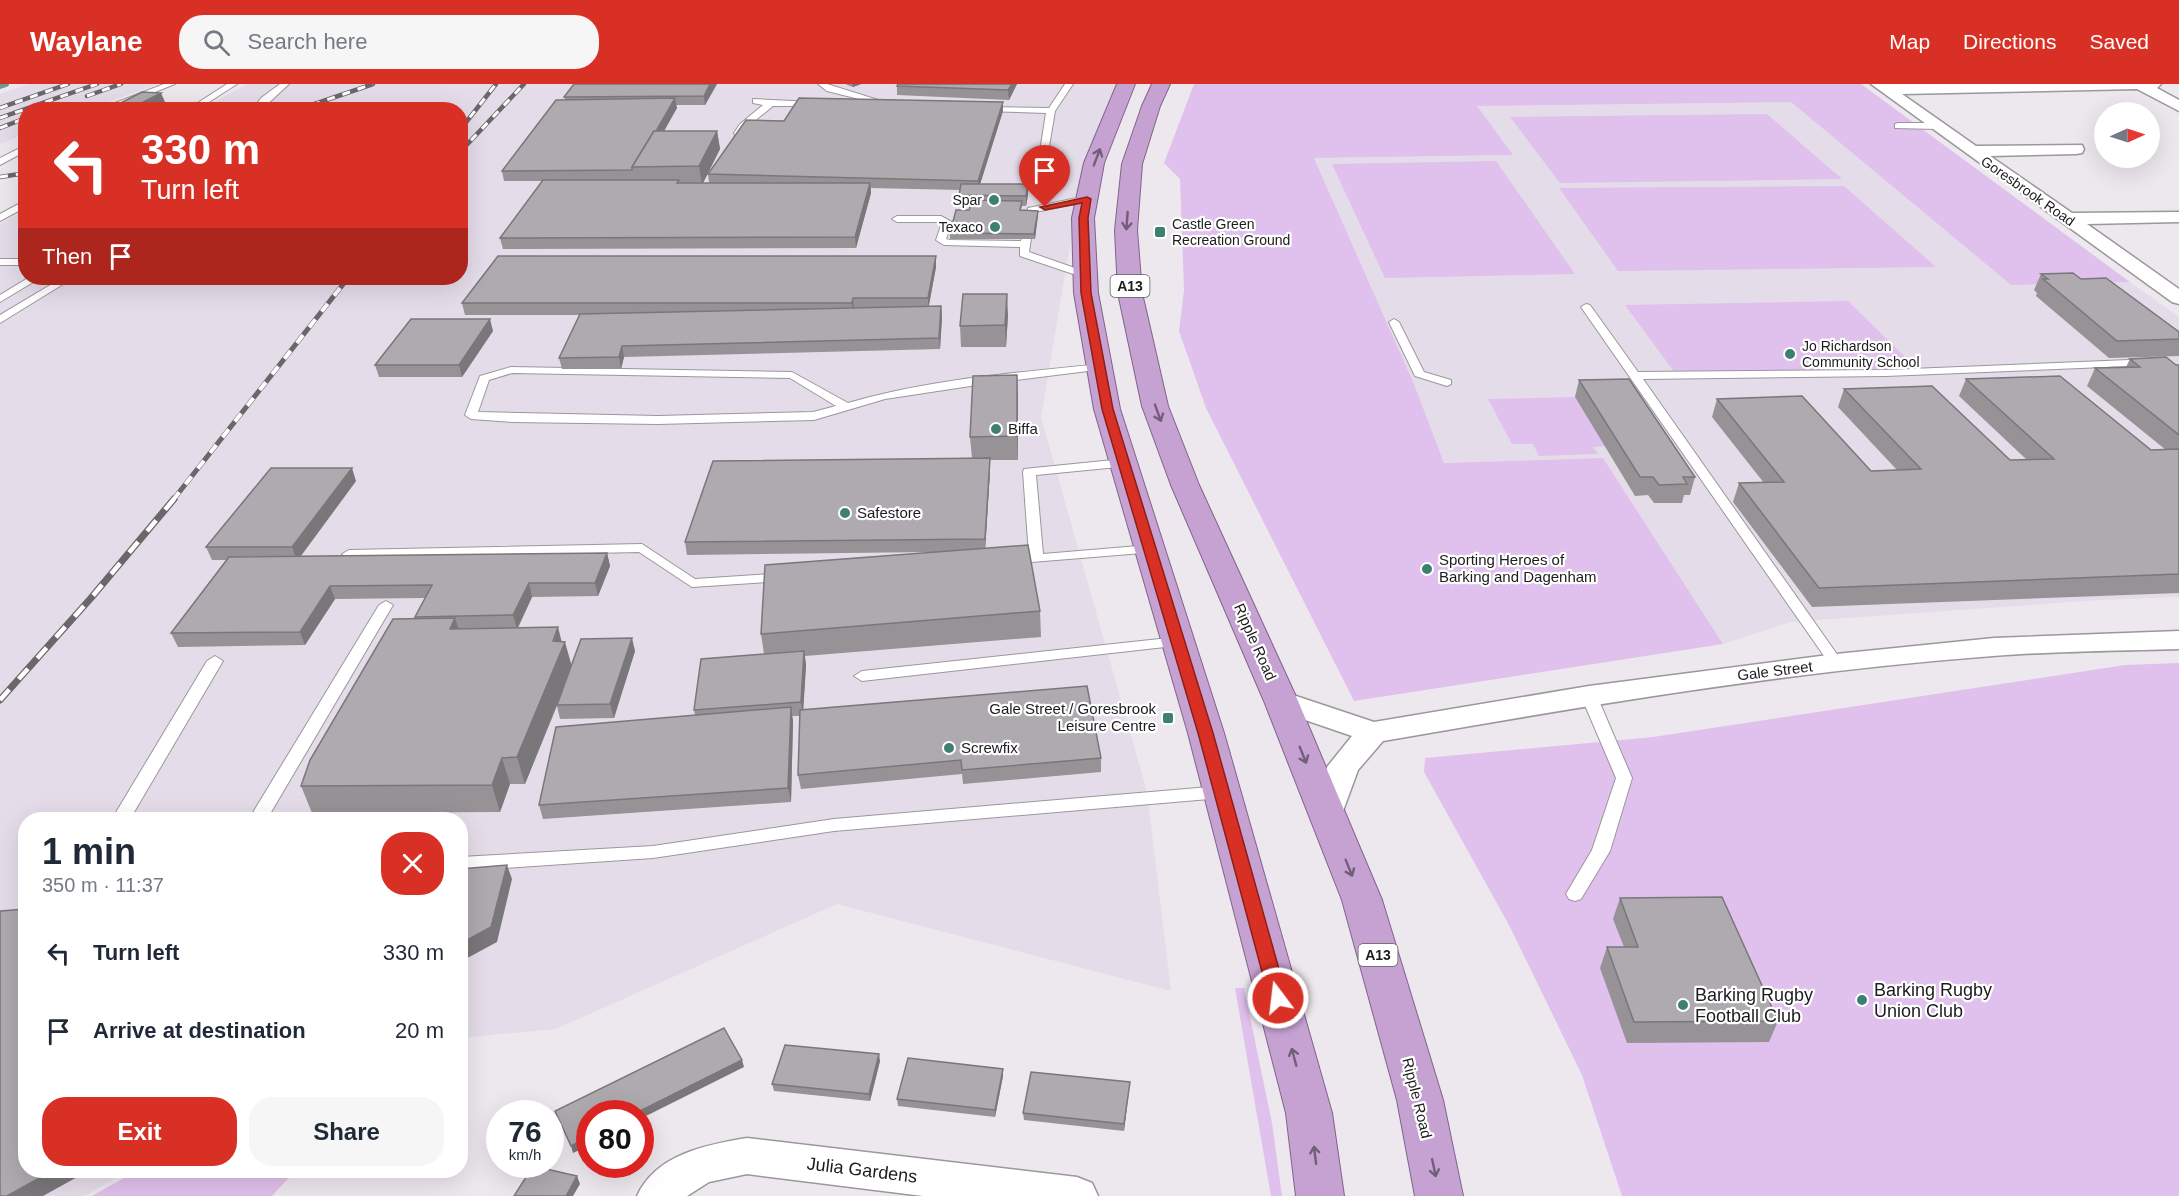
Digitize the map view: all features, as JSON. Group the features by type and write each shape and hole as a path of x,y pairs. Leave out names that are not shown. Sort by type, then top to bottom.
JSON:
{"highway":[{"path":"1126,84 1094,162 1083,218 1086,293 1107,409 1178,642 1309,1113 1320,1196"},
{"name":"Ripple Road","path":"1161,84 1151,106 1132,164 1126,230 1130,293 1155,406 1185,485 1281,701 1362,900 1420,1100 1439,1196"}],"street":[{"path":"2140,84 2179,106"},
{"path":"1882,87 2154,84"},
{"name":"Goresbrook Road","path":"1882,87 2179,298"},
{"path":"1972,151 2076,149"},
{"path":"2068,219 2179,217"},
{"name":"Gale Street","path":"1281,701 1373,732 1589,696 1836,663 1994,647 2179,640"},
{"path":"1328,814 1343,766 1373,732"},
{"name":"Julia Gardens","path":"658,1196 672,1180 702,1163 747,1156 1077,1196"}],"lane":[{"path":"123,102 171,84"},
{"path":"203,102 233,84"},
{"path":"263,102 285,84"},
{"path":"822,84 830,89 888,105"},
{"path":"1037,188 1052,111 1069,84"},
{"path":"756,101 822,104"},
{"path":"733,140 743,126 771,103"},
{"path":"843,104 900,105"},
{"path":"970,108 1052,111"},
{"path":"1898,126 1936,126"},
{"path":"0,162 18,152"},
{"path":"1085,275 1024,254 1031,210 1087,199"},
{"path":"0,218 18,208"},
{"path":"897,219 941,219 947,222 941,240 948,243 1025,244"},
{"path":"0,262 18,262"},
{"path":"0,299 23,285"},
{"path":"0,320 57,285"},
{"path":"1586,307 1836,663"},
{"path":"1394,322 1419,374 1447,382"},
{"path":"1634,376 1875,374 2129,363"},
{"path":"847,407 792,375 511,370 484,378 471,415 512,418 702,419 814,416 847,407 884,396 976,381 1100,367"},
{"path":"1036,559 1029,472 1123,463"},
{"path":"349,554 642,548 692,583 803,576"},
{"path":"995,562 1150,549"},
{"path":"262,812 386,605"},
{"path":"862,676 1178,642"},
{"path":"125,812 215,661"},
{"path":"1575,894 1601,851 1624,778 1589,696"},
{"path":"468,864 653,852 834,825 1221,792"}],"shaded area":[{"path":"29,84 158,84 108,102 18,102 18,137 0,144 0,94"},
{"path":"247,84 1124,84 1077,204 1041,417 1147,792 1171,991 837,904 556,1029 468,1037 468,812 18,812 18,1178 115,1178 85,1196 0,1196 0,224 18,214 18,285 468,285 468,102 215,102"},
{"path":"1194,84 1861,84 2130,282 2011,285 1791,102 1477,106 1513,155 1314,158 1414,384 1444,463 1603,458 1723,644 1354,701 1206,408 1179,331 1184,290 1180,179 1164,163"},
{"name":"Jo Richardson Community School","path":"1791,102 2011,285 2130,282 2179,317 2179,597 2099,600 1791,622 1723,644 1603,458 1444,463 1414,384 1314,158 1512,155 1476,106"},
{"path":"1767,114 1842,179 1560,183 1510,117"},
{"path":"1496,161 1575,274 1385,278 1332,164"},
{"path":"1844,186 1936,267 1618,271 1559,188"},
{"path":"1848,301 1916,368 1675,373 1625,305"},
{"path":"1575,397 1605,446 1593,447 1598,454 1539,456 1533,444 1512,444 1488,399"},
{"name":"Barking Rugby Union Club","path":"2179,663 2179,1196 1622,1196 1582,1075 1509,925 1424,772 1425,758 1653,737 2125,665"},
{"path":"1235,988 1244,988 1272,1123 1282,1196 1271,1196"},
{"path":"124,1178 289,1178 272,1196 92,1196"}],"building":[{"path":"574,84 710,84 704,96 564,97"},
{"path":"898,84 1012,84 1008,90 897,86"},
{"path":"142,92 161,93 144,102 123,102"},
{"path":"675,98 632,170 502,171 556,100"},
{"path":"799,98 1003,102 978,181 708,174 746,120 784,121"},
{"path":"654,131 717,131 699,166 632,167"},
{"path":"543,180 870,183 855,237 500,238"},
{"path":"961,184 1028,184 1026,196 959,195"},
{"path":"972,200 1022,201 1020,210 1038,211 1034,234 950,233 956,210 969,210"},
{"path":"498,256 936,256 928,298 853,298 852,303 462,303"},
{"path":"2073,273 2081,279 2106,278 2179,332 2179,339 2117,341 2043,279 2048,279 2041,274"},
{"path":"963,294 1007,294 1005,325 960,326"},
{"path":"941,306 939,338 622,346 619,357 559,358 580,314"},
{"path":"411,319 490,319 459,365 375,365"},
{"path":"2166,357 2179,365 2179,435 2095,368 2140,367 2130,359"},
{"name":"Biffa","path":"1017,375 1017,436 970,437 973,376"},
{"path":"2060,376 2151,450 2179,449 2179,574 1819,588 1739,483 1784,482 1717,399 1802,396 1871,471 1921,469 1844,389 1932,386 2010,460 2054,459 1966,379"},
{"path":"1629,379 1695,477 1683,477 1687,484 1659,485 1653,477 1640,477 1579,380"},
{"name":"Safestore","path":"990,458 985,539 685,542 713,461"},
{"path":"271,468 352,468 292,547 206,547"},
{"path":"1028,545 1040,611 761,634 765,565"},
{"path":"607,553 595,583 529,583 513,615 415,617 432,585 330,586 300,632 171,633 229,557"},
{"path":"455,618 450,629 558,627 553,641 565,642 517,757 502,758 492,785 301,786 310,760 393,619"},
{"path":"632,638 610,704 557,705 581,639"},
{"path":"804,651 801,702 694,710 701,659"},
{"name":"Screwfix","path":"1087,686 1101,758 962,770 961,760 798,775 800,710"},
{"path":"791,707 788,788 539,805 556,727"},
{"path":"507,865 491,927 468,940 468,868"},
{"name":"Barking Rugby Football Club","path":"1722,897 1778,1021 1634,1022 1607,947 1638,947 1620,898"},
{"path":"18,910 18,1178 40,1178 7,1196 0,1196 0,911"},
{"path":"724,1028 742,1060 654,1104 654,1100 577,1100"},
{"path":"785,1045 879,1054 869,1094 772,1084"},
{"path":"908,1058 1003,1069 995,1110 897,1099"},
{"path":"1031,1072 1130,1082 1124,1124 1023,1113"},
{"path":"576,1101 576,1143 571,1146 564,1131 564,1107"},
{"path":"564,1173 576,1176 566,1196 514,1196 525,1178 564,1178"}],"waterway":[{"path":"0,86 6,84"}],"railway":[{"path":"0,108 68,84"},
{"path":"46,102 97,84"},
{"path":"87,96 121,84"},
{"path":"320,102 373,84"},
{"path":"468,120 496,84"},
{"path":"468,144 524,84"},
{"path":"0,118 18,112"},
{"path":"0,128 18,121"},
{"path":"0,177 18,174"},
{"path":"173,500 342,285"},
{"path":"0,700 91,598 174,499"}],"place":[{"name":"Spar","path":"994,200"},
{"name":"Texaco","path":"995,227"},
{"name":"Castle Green Recreation Ground","path":"1160,232"},
{"name":"Jo Richardson Community School","path":"1790,354"},
{"name":"Biffa","path":"996,429"},
{"name":"Safestore","path":"845,513"},
{"name":"Sporting Heroes of Barking and Dagenham","path":"1427,569"},
{"name":"Gale Street / Goresbrook Leisure Centre","path":"1168,718"},
{"name":"Screwfix","path":"949,748"},
{"name":"Barking Rugby Union Club","path":"1862,1000"},
{"name":"Barking Rugby Football Club","path":"1683,1005"}],"route":[{"path":"1045,207 1087,199 1083,218 1086,293 1107,409 1206,733 1278,998"}]}
